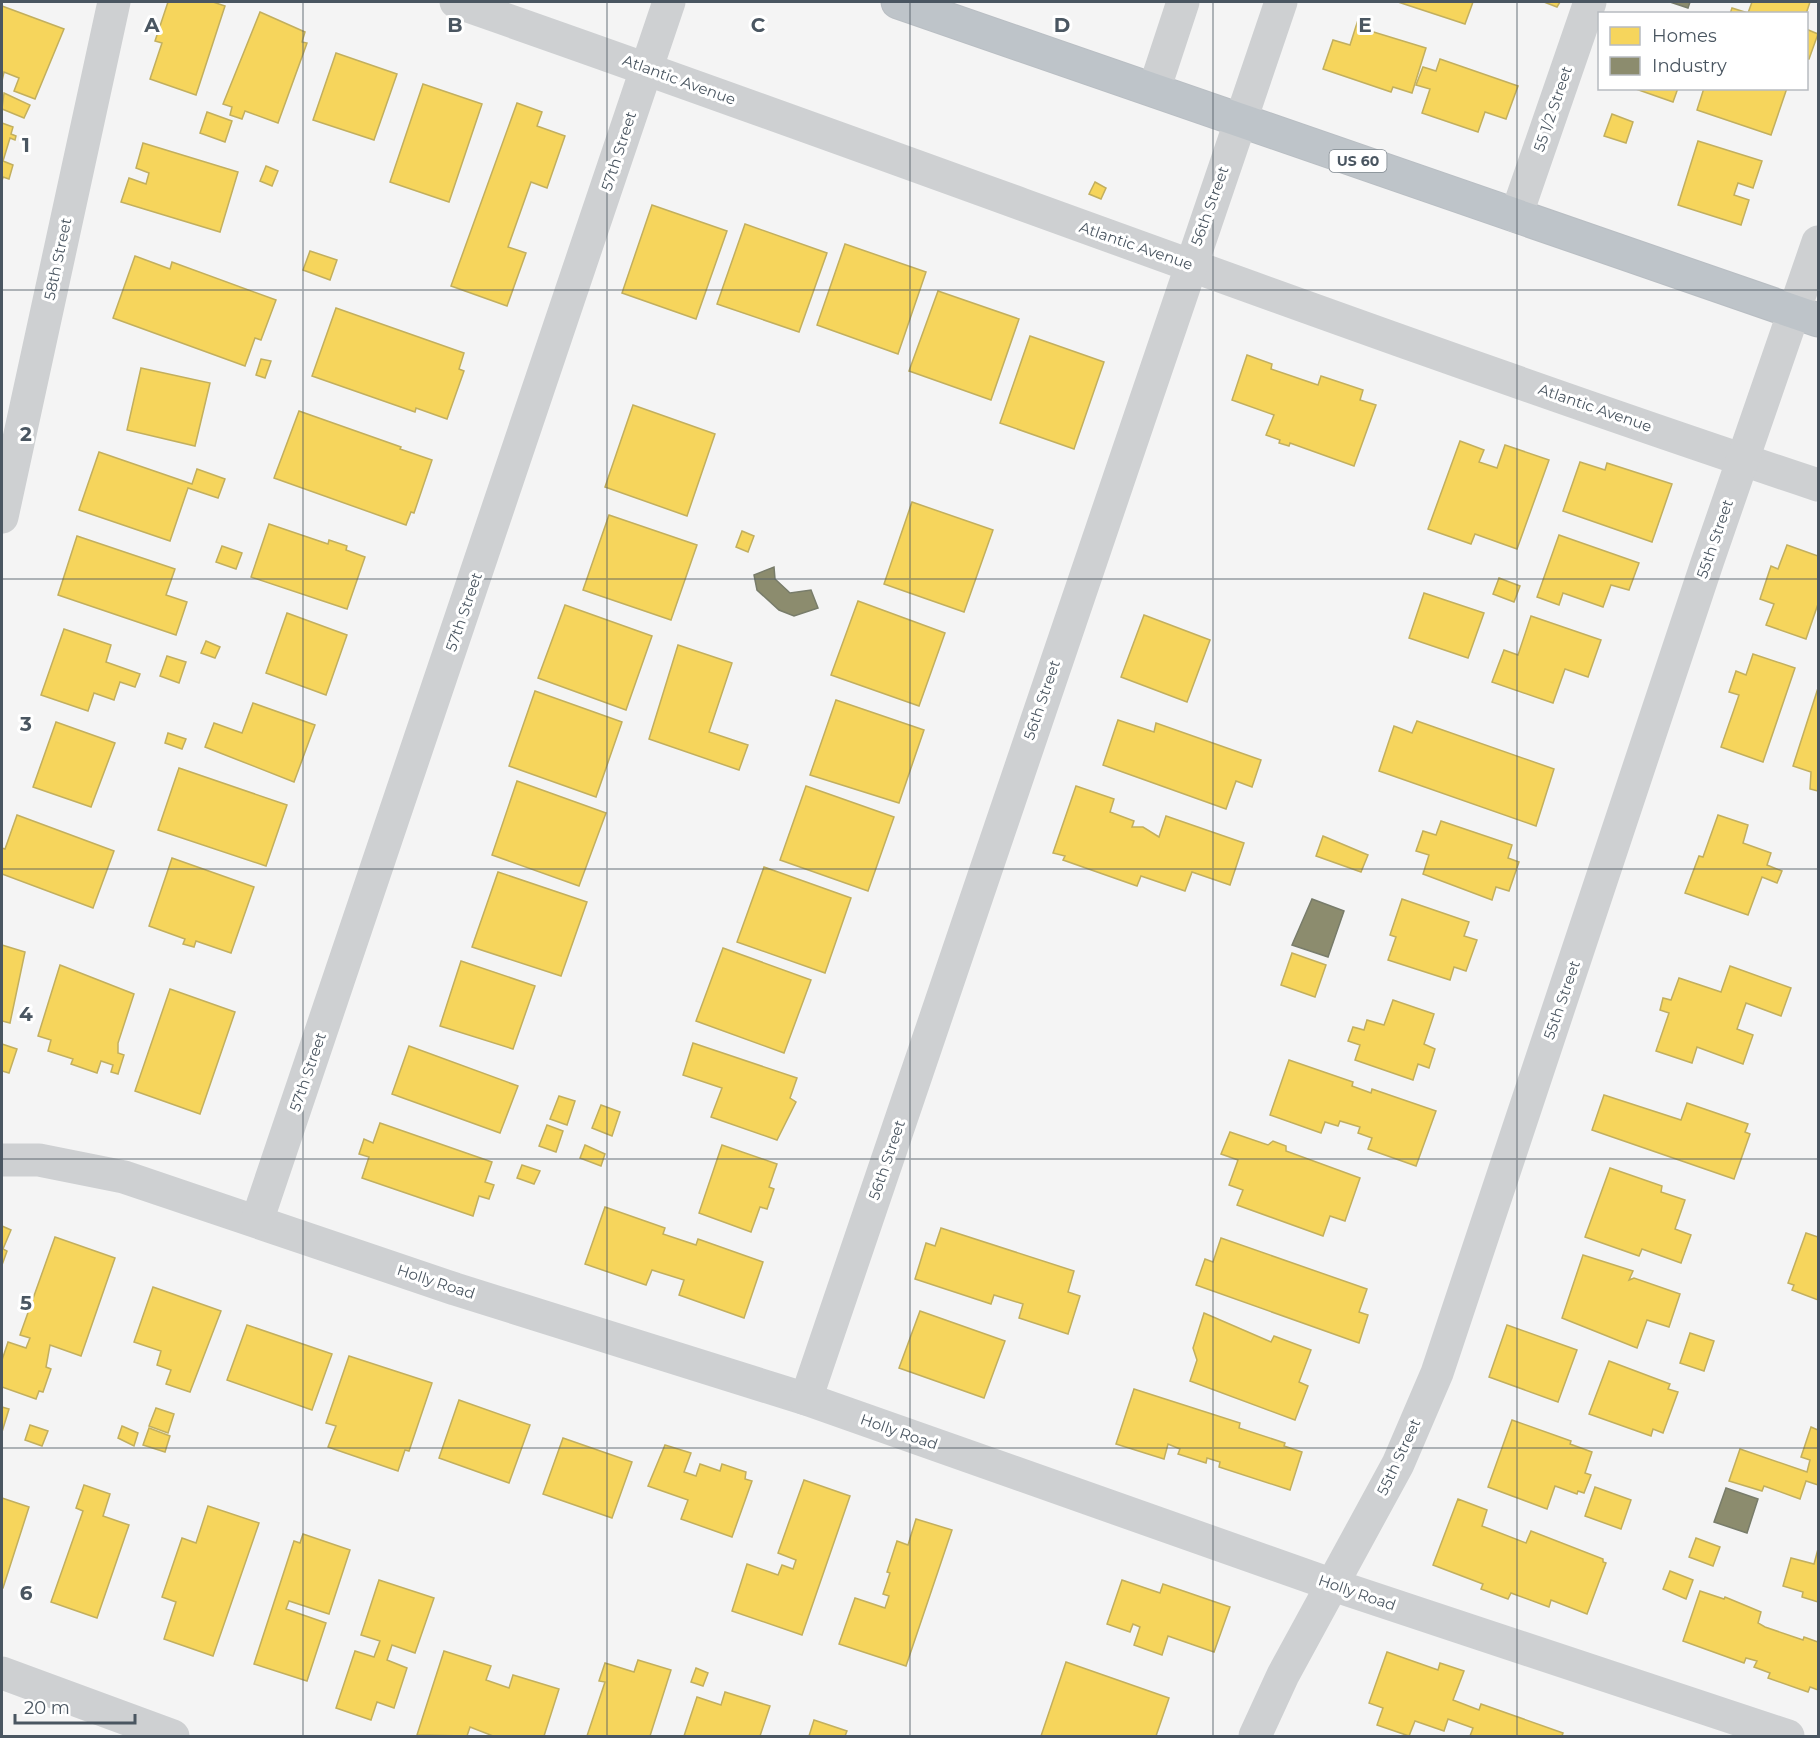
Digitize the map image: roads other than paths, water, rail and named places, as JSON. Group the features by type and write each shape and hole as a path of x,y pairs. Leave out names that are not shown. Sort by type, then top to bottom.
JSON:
{"highway":[{"name":"US 60","path":"898,2 1806,316"}],"street":[{"name":"58th Street","path":"2,517 114,2"},
{"name":"Atlantic Avenue","path":"456,2 647,68 1189,265 1818,485"},
{"name":"57th Street","path":"257,1221 669,2"},
{"path":"1154,90 1183,2"},
{"name":"56th Street","path":"806,1399 1189,265 1281,2"},
{"name":"55 1/2 Street","path":"1516,216 1590,2"},
{"name":"55th Street","path":"1255,1737 1283,1675 1398,1464 1437,1373 1743,460 1806,316 1818,242"},
{"name":"Holly Road","path":"2,1160 39,1160 124,1178 455,1289 806,1399 1333,1585 1788,1737"},
{"path":"2,1673 173,1737"}]}
